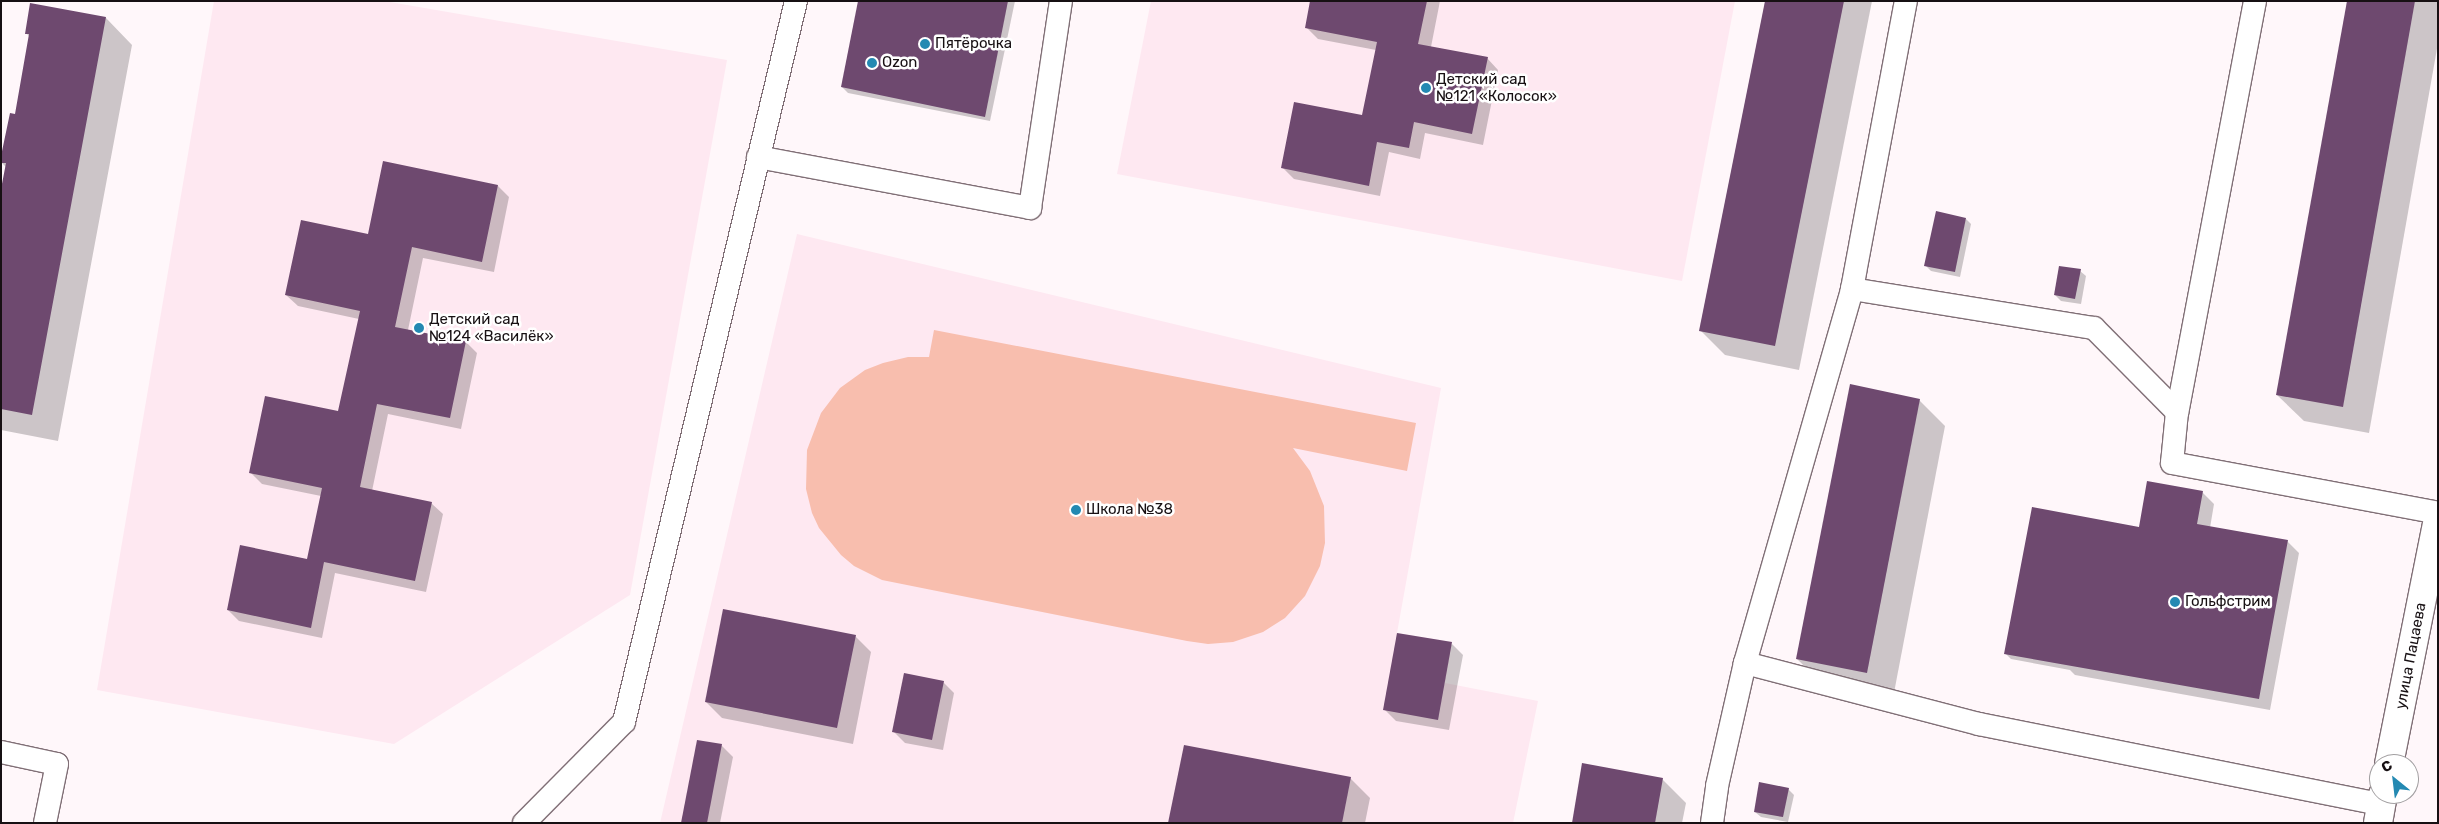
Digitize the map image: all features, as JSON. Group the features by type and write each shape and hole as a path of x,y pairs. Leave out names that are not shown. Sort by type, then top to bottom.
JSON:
{"street":[{"name":"улица Пацаева","path":"2391,754 2438,518"}],"lane":[{"path":"524,823 624,722 796,1"},
{"path":"758,157 1030,208 1061,1"},
{"path":"1712,823 1717,786 1745,663 1852,290 1906,1"},
{"path":"2255,1 2177,412 2172,463 2438,513"},
{"path":"1852,290 2094,328 2177,412"},
{"path":"1745,663 1979,724 2381,807"},
{"path":"1,752 57,764 45,823"}],"shaded area":[{"name":"Детский сад №124 «Василёк»","path":"214,1 384,1 727,60 630,595 394,744 97,690"},
{"name":"Детский сад №121 «Колосок»","path":"1151,1 1735,1 1682,281 1117,174"},
{"name":"Школа №38","path":"797,234 1441,388 1397,633 1452,642 1445,683 1538,701 1513,823 660,823"},
{"path":"934,330 1416,423 1407,471 1293,448 1310,471 1324,506 1325,543 1320,566 1305,596 1285,618 1263,632 1233,642 1208,644 1187,641 882,580 854,566 841,555 819,528 812,513 806,489 807,450 821,413 840,388 865,370 883,363 908,357 929,357"}],"building":[{"name":"Пятёрочка","path":"858,1 1008,1 985,117 841,87"},
{"path":"1310,1 1427,1 1418,44 1488,57 1472,134 1414,122 1409,148 1377,142 1369,186 1281,168 1294,102 1362,115 1377,42 1305,28"},
{"path":"1765,1 1844,1 1775,346 1699,331"},
{"path":"2347,1 2415,1 2343,407 2276,395"},
{"path":"30,3 106,17 32,415 1,409 1,189 6,163 1,163 1,156 10,113 15,114 29,34 25,34"},
{"path":"383,161 498,185 482,262 412,247 395,327 466,341 450,418 377,404 360,487 432,502 415,581 324,562 311,628 227,610 240,545 307,559 322,488 249,473 265,396 338,411 360,311 285,295 301,220 368,234"},
{"path":"1936,211 1966,218 1955,272 1924,266"},
{"path":"2059,266 2081,269 2075,299 2054,295"},
{"path":"1850,384 1920,399 1867,673 1796,659"},
{"name":"Гольфстрим","path":"2147,481 2203,491 2197,524 2288,540 2259,699 2004,654 2032,507 2139,527"},
{"path":"723,609 856,635 837,728 705,702"},
{"path":"1397,633 1452,642 1438,720 1383,710"},
{"path":"904,673 944,681 932,740 892,732"},
{"path":"697,740 722,744 707,823 681,823"},
{"path":"1184,745 1351,777 1342,823 1168,823"},
{"path":"1582,763 1663,778 1655,823 1572,823"},
{"path":"1759,782 1789,788 1783,817 1754,812"}],"place":[{"name":"Пятёрочка","path":"925,44"},
{"name":"Ozon","path":"872,63"},
{"name":"Детский сад №121 «Колосок»","path":"1426,88"},
{"name":"Детский сад №124 «Василёк»","path":"419,328"},
{"name":"Школа №38","path":"1076,510"},
{"name":"Гольфстрим","path":"2175,602"}]}
